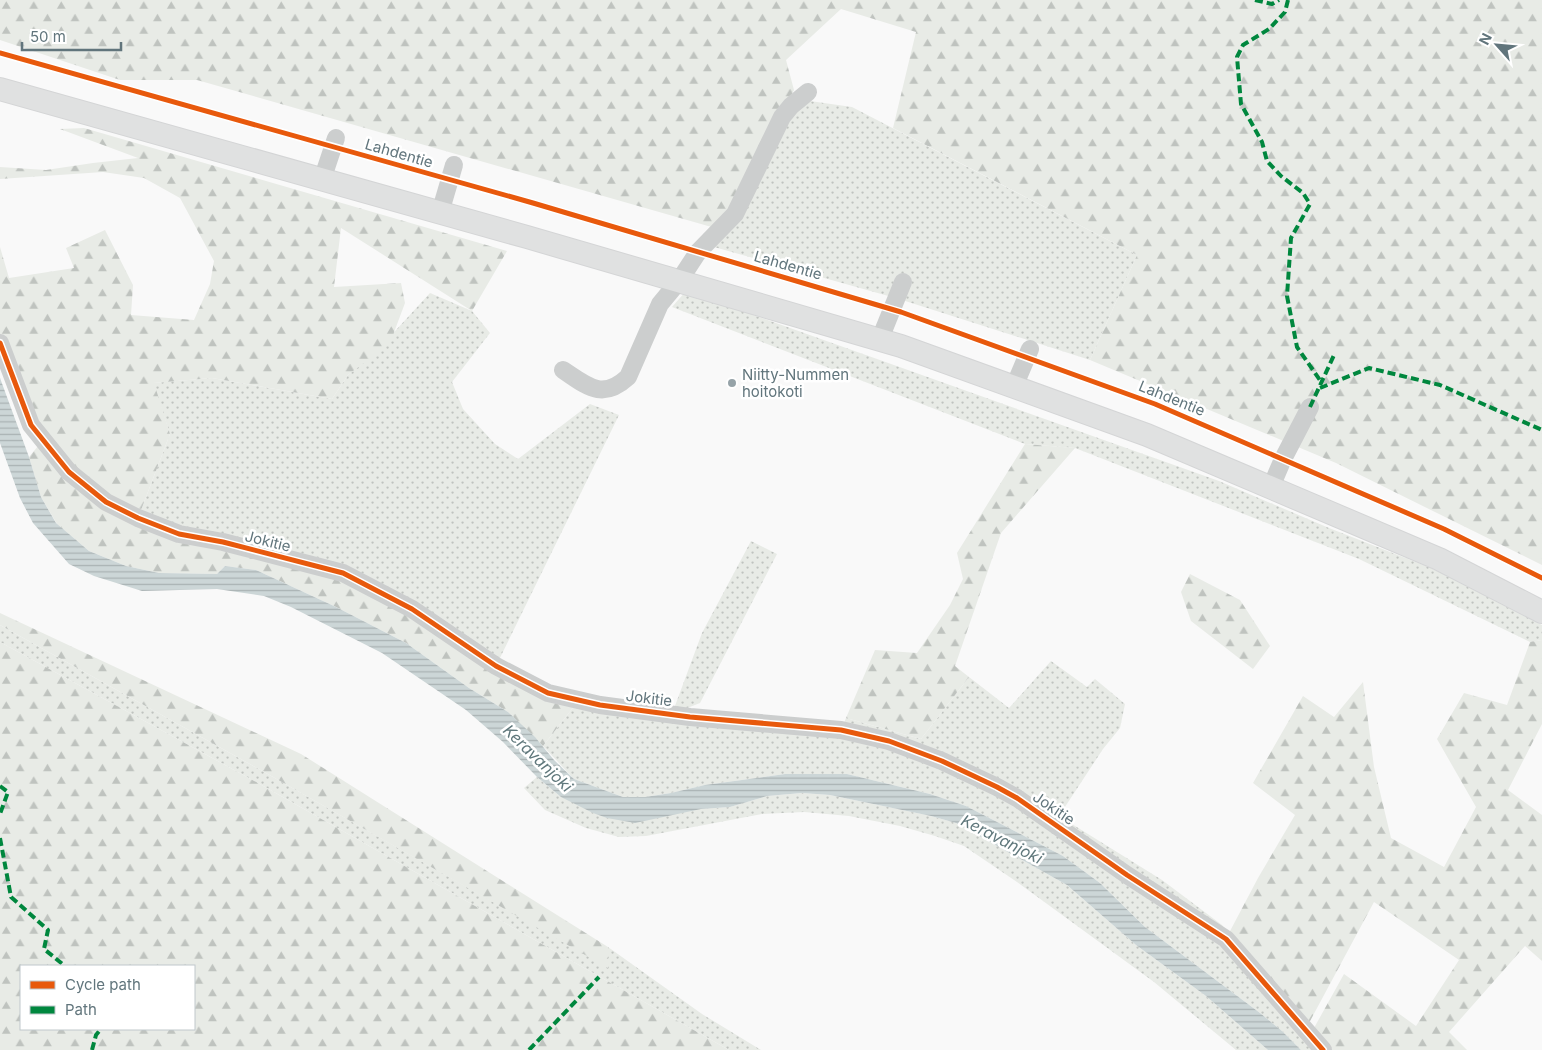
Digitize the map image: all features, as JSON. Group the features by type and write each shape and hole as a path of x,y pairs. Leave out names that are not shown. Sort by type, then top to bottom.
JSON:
{"main road":[{"path":"0,89 880,339 1147,435 1438,559 1542,612"}],"street":[{"path":"563,370 590,388 604,391 619,386 628,377 660,304 679,281 698,252 720,232 735,214 782,117 791,106 808,92"},
{"path":"322,180 336,138"},
{"path":"440,213 454,165"},
{"path":"880,339 903,282"},
{"name":"Jokitie","path":"0,343 31,425 69,472 106,502 138,518 178,534 223,542 343,573 412,610 496,666 548,693 600,705 690,716 841,730 889,741 942,761 1018,798 1127,875 1226,939 1323,1050"},
{"path":"1014,387 1030,348"},
{"path":"1271,488 1283,459 1310,407"}],"green space":[{"path":"0,0 1542,0 1542,565 1336,463 1090,360 1137,255 893,128 916,32 841,9 786,60 794,90 730,211 715,228 197,80 120,80 0,40"},
{"path":"789,98 852,107 1137,255 1090,360 899,299 714,247"},
{"path":"84,128 507,251 472,311 341,228 334,287 401,283 405,303 393,335 374,355 348,375 332,399 212,378 154,383 170,434 138,518 343,573 496,666 579,700 543,746 508,712 469,688 406,643 336,607 256,570 225,566 217,574 159,573 126,566 89,551 57,524 41,497 29,457 43,440 0,343 0,247 9,278 74,268 66,248 105,230 133,285 131,315 194,320 210,284 214,261 180,198 144,178 103,172 0,179 0,167 46,170 138,158 60,129"},
{"path":"686,291 1219,481 1329,528 1431,568 1542,625 1542,640 1530,642 1359,559 1075,448 1025,444 672,307"},
{"path":"430,293 472,311 490,333 452,382 463,409 495,444 518,459 590,404 619,415 496,666 138,518 170,434 153,383 212,378 332,399 348,375 374,354"},
{"path":"1025,444 1075,448 1001,533 955,666 969,677 921,739 846,718 875,650 917,653 950,605 963,579 957,553"},
{"path":"751,541 777,554 700,703 672,714 702,633"},
{"path":"1190,574 1240,600 1270,646 1253,669 1191,621 1181,592"},
{"path":"0,613 301,754 608,947 608,968 266,773 0,625"},
{"path":"0,625 608,967 608,947 702,1014 761,1050 729,1050 258,783 0,642"},
{"path":"1542,640 1542,724 1508,790 1542,815 1542,961 1525,946 1449,1032 1467,1050 1332,1050 1314,1028 1344,974 1416,1026 1459,960 1374,902 1309,1023 1229,933 1258,878 1295,815 1253,783 1303,696 1334,717 1363,682 1374,767 1391,838 1444,867 1476,807 1437,739 1464,693 1507,705 1530,642"},
{"path":"0,642 258,783 729,1050 0,1050"},
{"path":"1051,661 1087,687 1095,679 1125,704 1120,728 1103,749 1059,816 1162,880 1222,925 1332,1050 1301,1050 1260,1013 1145,927 1100,883 1063,856 966,806 930,794 847,774 785,774 705,785 645,797 623,797 574,779 543,746 579,700 672,714 841,730 846,718 921,739 969,677 1009,708"},
{"path":"537,777 561,797 701,809 730,807 767,796 802,793 830,795 956,823 1067,885 1136,945 1206,996 1268,1050 1236,1050 1154,982 1017,882 964,846 900,826 849,816 804,812 762,814 646,836 619,837 586,828 545,810 524,788"}],"water":[{"name":"Keravanjoki","path":"0,378 29,457 41,497 56,523 89,551 126,566 159,573 217,574 225,566 256,570 336,607 406,643 469,688 508,712 535,737 554,760 574,779 623,797 645,797 705,785 785,774 847,774 930,794 966,806 1063,856 1100,883 1145,927 1260,1013 1301,1050 1268,1050 1206,996 1136,945 1067,885 956,823 830,795 802,793 767,796 730,807 701,809 635,823 607,818 561,797 466,710 382,653 291,607 264,596 217,589 142,591 94,576 69,564 33,523 20,498 0,443"}],"marked path":[{"path":"1255,0 1272,4 1279,0"},
{"path":"1288,0 1285,12 1269,29 1243,45 1237,57 1241,104 1262,142 1267,161 1281,176 1303,193 1310,204 1291,238 1287,296 1297,347 1322,383"},
{"path":"1310,407 1335,353"},
{"path":"1320,388 1369,368 1440,385 1542,430"},
{"path":"0,786 8,792 0,814"},
{"path":"0,838 11,897 48,930 44,949 64,965"},
{"path":"529,1050 599,977"},
{"path":"92,1050 96,1035 100,1030"}],"cycle path":[{"name":"Lahdentie","path":"0,53 533,203 901,312 1155,404 1444,529 1542,578"},
{"path":"0,343 31,425 69,472 106,502 138,518 179,534 223,542 343,573 412,609 496,666 548,693 600,705 690,717 841,730 889,741 942,761 1017,798 1127,875 1226,939 1323,1050"}],"place":[{"name":"Niitty-Nummen hoitokoti","path":"732,383"}]}
